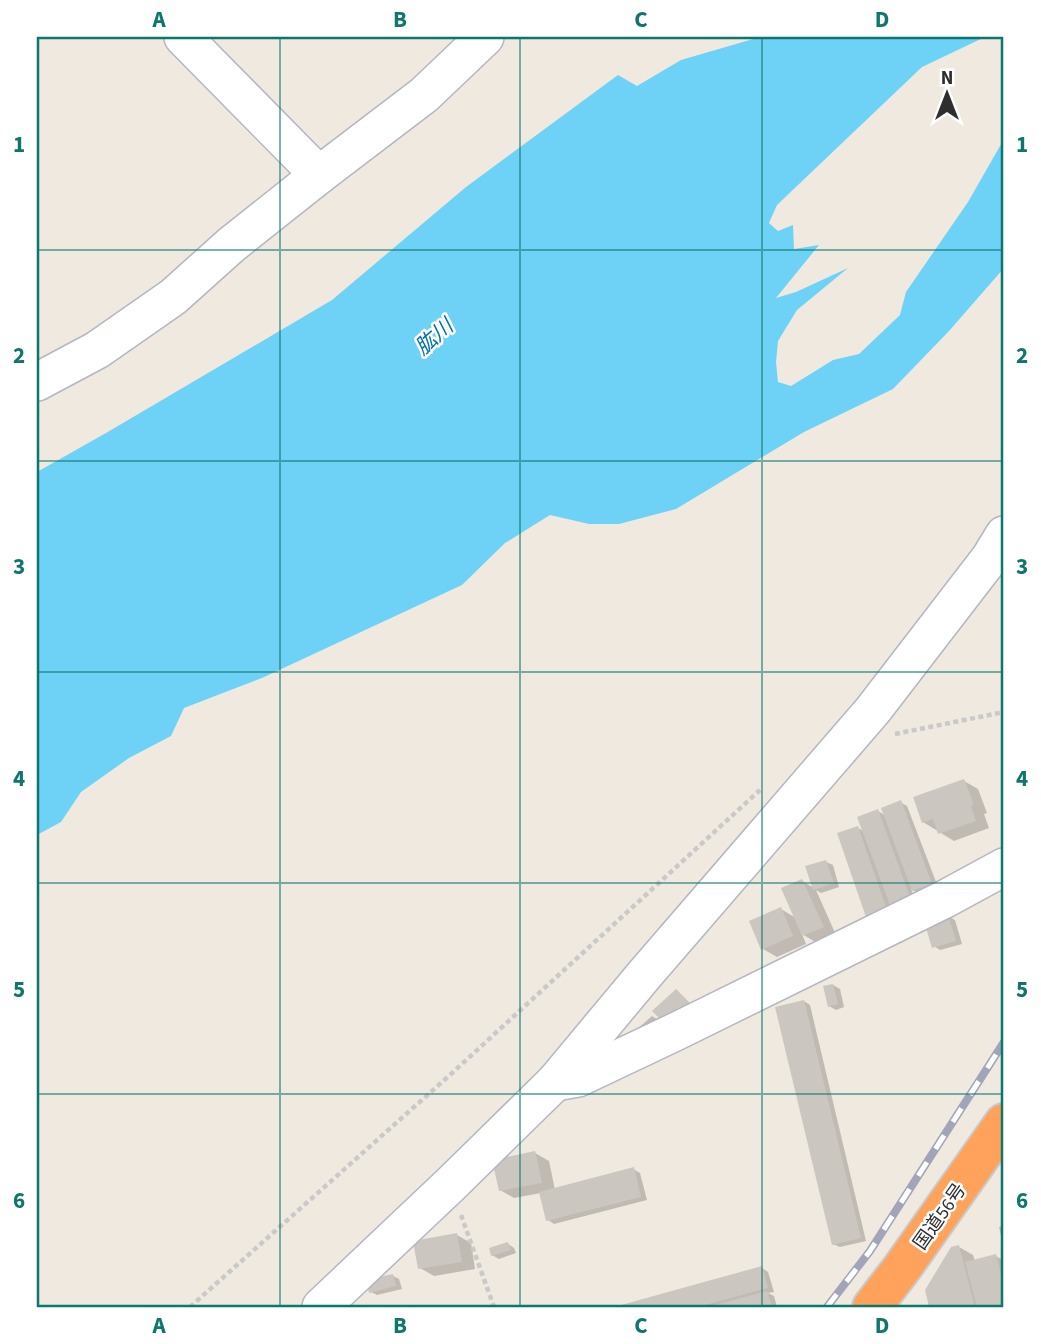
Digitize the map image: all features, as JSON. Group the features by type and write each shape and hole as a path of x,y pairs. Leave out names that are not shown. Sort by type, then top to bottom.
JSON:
{"highway":[{"name":"国道56号","path":"872,1307 1004,1123"}],"street":[{"path":"183,37 319,175"},
{"path":"37,382 97,350 173,298 231,246 424,95 485,37"},
{"path":"321,1307 555,1082 873,710 1000,546"},
{"path":"555,1082 578,1077 677,1031 945,899 1004,867"}],"path":[{"path":"842,745 1004,712"},
{"path":"190,1307 451,1074 765,785"},
{"path":"451,1184 494,1307"}],"water":[{"name":"肱川","path":"760,37 985,37 922,67 777,205 769,223 778,231 793,225 794,249 819,245 776,298 796,292 848,268 797,310 778,341 778,382 791,386 833,360 859,354 900,315 906,292 968,202 1004,139 1004,268 949,331 893,389 804,432 676,509 619,524 589,524 550,515 505,543 462,585 262,678 184,708 171,736 129,758 81,792 61,822 37,835 37,472 332,300 466,187 618,75 637,86 681,60"}],"building":[{"path":"964,779 974,805 971,806 976,821 938,834 933,819 922,823 913,797"},
{"path":"901,800 932,884 912,891 881,808"},
{"path":"878,809 910,897 890,905 857,817"},
{"path":"858,826 888,913 867,920 837,833"},
{"path":"826,860 834,883 813,890 805,866"},
{"path":"802,879 824,927 802,936 781,888"},
{"path":"781,907 793,936 761,950 749,921"},
{"path":"948,914 956,941 932,948 924,921"},
{"path":"833,984 838,1004 828,1007 823,986"},
{"path":"676,989 690,1003 666,1025 652,1011"},
{"path":"804,1000 861,1238 832,1245 775,1007"},
{"path":"535,1151 542,1183 499,1191 492,1160"},
{"path":"634,1167 641,1197 546,1221 539,1192"},
{"path":"457,1233 462,1262 418,1269 413,1241"},
{"path":"508,1242 511,1250 491,1256 489,1248"},
{"path":"959,1245 975,1307 929,1307 925,1290 951,1247"},
{"path":"996,1254 1004,1287 1004,1307 977,1307 965,1262"},
{"path":"762,1266 768,1288 698,1307 614,1307"},
{"path":"393,1274 396,1286 369,1293 366,1280"},
{"path":"767,1291 772,1307 711,1307 711,1306"}],"railway":[{"path":"827,1307 870,1251 1004,1042"}]}
